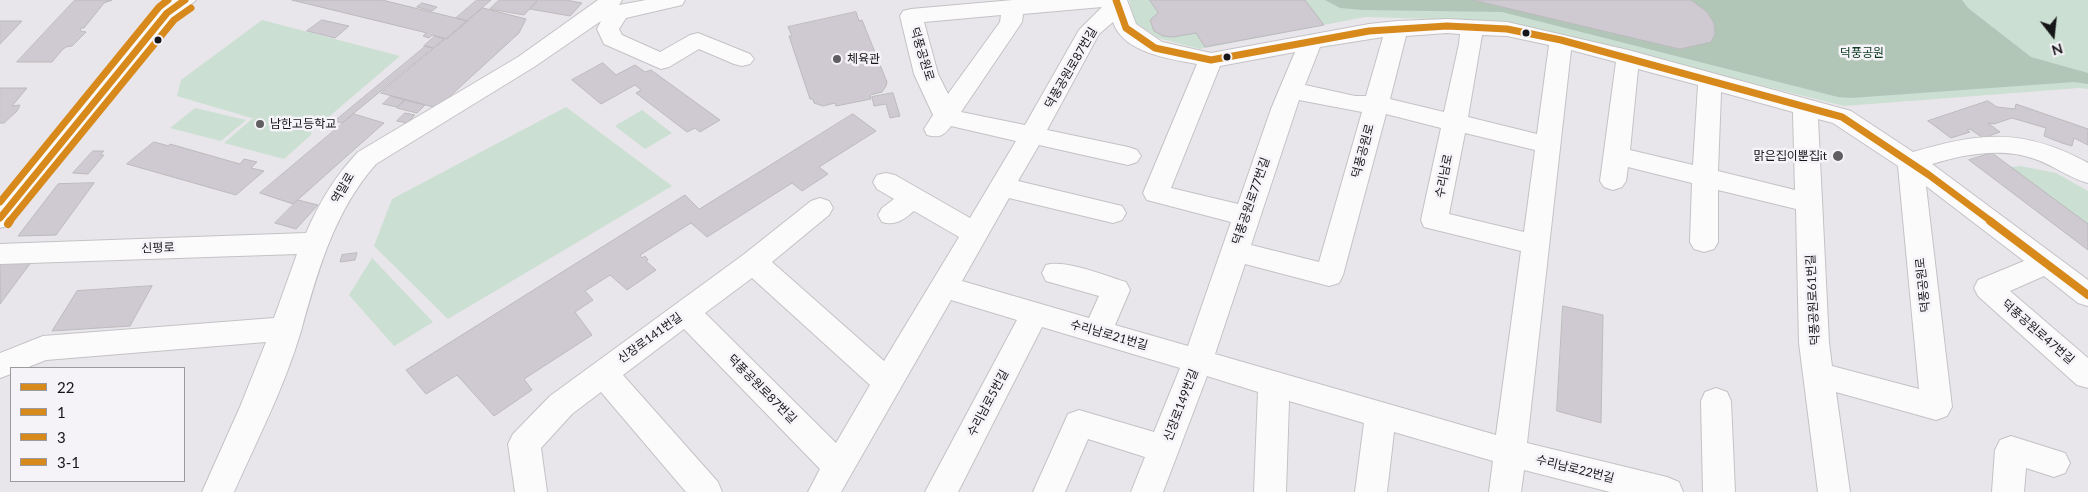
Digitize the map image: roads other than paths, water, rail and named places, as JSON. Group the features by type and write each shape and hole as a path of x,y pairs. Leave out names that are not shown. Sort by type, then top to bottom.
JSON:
{"street":[{"path":"674,0 608,9 608,29 612,39 660,62 698,40 742,59"},
{"path":"1114,2 1126,28 1155,48 1211,60 1369,31 1397,28 1447,26 1507,29 1628,57 1842,117 1910,162 2048,263 2088,295"},
{"name":"덕풍공원로","path":"940,124 911,16 1013,6 1114,2"},
{"name":"덕풍공원로87번길","path":"685,312 831,480 889,384 1032,137 1090,30 1114,2"},
{"path":"0,218 174,4"},
{"path":"1013,6 1011,22 940,124 1032,137 1128,156"},
{"name":"역말로","path":"218,492 267,380 316,243 334,203 355,168 367,158 526,62 608,9"},
{"path":"1455,122 1471,44 1471,27"},
{"name":"덕풍공원로","path":"1234,251 1329,274 1397,28"},
{"path":"1505,492 1561,40"},
{"name":"덕풍공원로77번길","path":"1198,361 1290,90 1310,43"},
{"path":"1613,181 1628,57"},
{"path":"1211,60 1156,193 1246,216"},
{"path":"1704,242 1710,79"},
{"path":"1290,90 1355,104 1376,104 1549,145"},
{"name":"덕풍공원로61번길","path":"1805,106 1814,343 1834,492"},
{"name":"수리남로","path":"1455,122 1434,220 1537,245"},
{"path":"1910,162 1964,146 2008,143 2050,154 2088,174"},
{"path":"1616,155 1808,202"},
{"name":"덕풍공원로","path":"1819,375 1936,407 1910,162"},
{"path":"886,182 975,234"},
{"path":"1002,187 1113,213"},
{"path":"891,215 913,198"},
{"name":"신장로141번길","path":"531,492 524,444 561,405 753,262 820,208"},
{"name":"신평로","path":"0,254 316,243"},
{"path":"753,262 889,384"},
{"name":"덕풍공원로47번길","path":"2048,263 1988,288 2088,376"},
{"path":"1056,273 1116,290 1098,331"},
{"name":"수리남로21번길","path":"944,287 1511,453"},
{"name":"수리남로5번길","path":"941,492 1035,314"},
{"path":"0,366 43,348 286,329"},
{"name":"신장로149번길","path":"1147,492 1198,361"},
{"path":"603,373 706,492"},
{"path":"1270,492 1274,384"},
{"path":"1716,401 1719,492"},
{"path":"1371,492 1381,414"},
{"name":"신장로149번길","path":"1049,492 1079,423 1164,449"},
{"path":"2008,492 2011,450 2054,463"},
{"name":"수리남로22번길","path":"1511,453 1667,492"}],"place":[{"name":"체육관","path":"837,59"},
{"name":"남한고등학교","path":"260,124"},
{"name":"맑은집이뿐집it","path":"1838,156"}],"park label":[{"name":"덕풍공원","path":"1862,53"}]}
